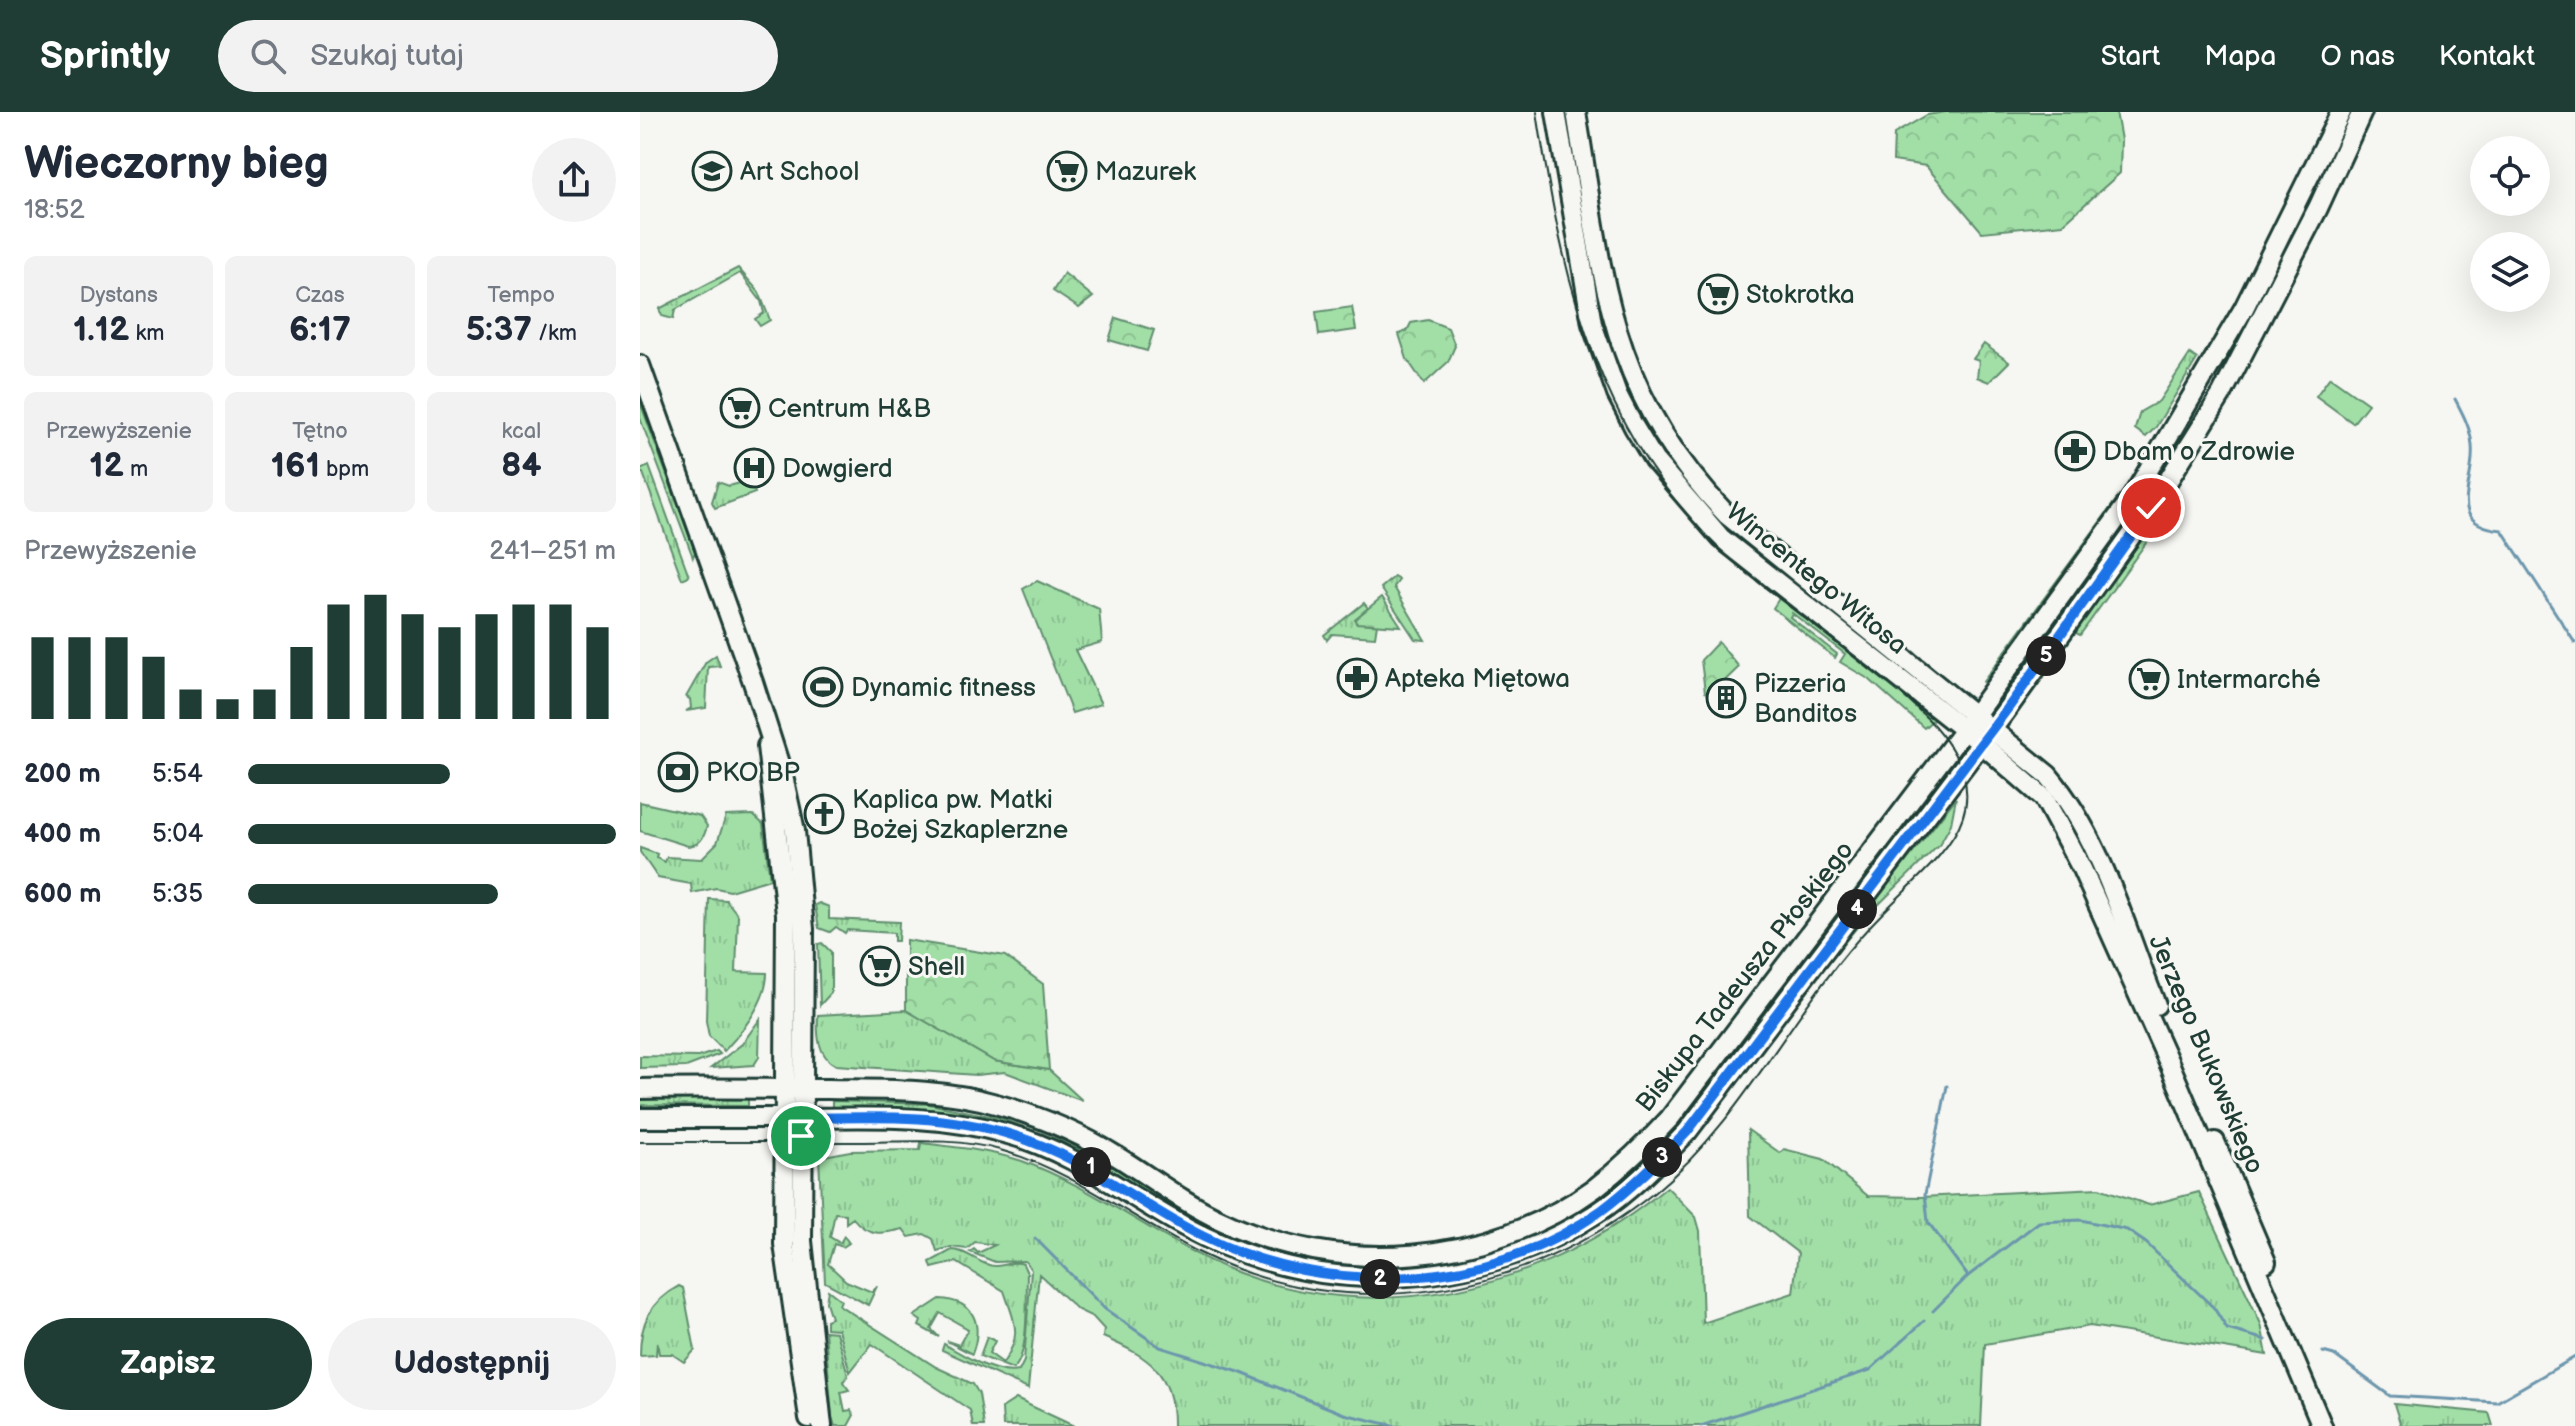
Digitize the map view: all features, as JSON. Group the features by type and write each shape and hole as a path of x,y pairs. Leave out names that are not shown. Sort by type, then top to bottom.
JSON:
{"main road":[{"name":"Wincentego Witosa","path":"1556,112 1592,324 1617,394 1654,460 1721,538 1964,730 1987,736"},
{"name":"Wincentego Witosa","path":"1576,112 1609,307 1621,349 1659,431 1684,468 1727,515 1975,714 1987,736"},
{"name":"Biskupa Tadeusza Płoskiego","path":"640,1089 894,1089 941,1093 1036,1117 1092,1142 1221,1220 1297,1248 1390,1256 1486,1241 1524,1227 1594,1188 1662,1126 1719,1056 2069,589 2167,443 2244,308 2341,112"},
{"name":"Biskupa Tadeusza Płoskiego","path":"640,1118 910,1117 972,1125 1012,1135 1078,1161 1203,1237 1249,1256 1303,1271 1383,1279 1442,1274 1501,1260 1550,1240 1599,1212 1646,1174 1687,1132 2086,603 2200,431 2308,228 2362,112"},
{"path":"640,365 753,682 789,801 803,898 802,1241 822,1426"},
{"path":"767,732 767,771 786,914 782,1118 787,1280 811,1426"},
{"name":"Jerzego Bukowskiego","path":"1987,736 2044,798 2061,825 2170,1065 2322,1426"},
{"name":"Jerzego Bukowskiego","path":"1987,736 2048,775 2076,810 2335,1426"}],"green space":[{"path":"1946,112 2116,112 2121,140 2120,173 2063,224 1982,232 1926,166 1893,161 1894,134 1927,115"},
{"path":"738,268 759,292 770,320 760,326 755,319 764,313 761,301 740,273 675,310 673,319 662,316 659,309"},
{"path":"1064,273 1093,297 1079,308 1053,291"},
{"path":"1352,307 1356,330 1319,335 1316,312"},
{"path":"1116,318 1154,330 1147,351 1109,340"},
{"path":"1428,320 1448,328 1455,346 1448,362 1424,384 1407,359 1399,334 1407,331 1411,323"},
{"path":"1984,344 2009,362 1989,382 1977,377 1979,361 1973,359"},
{"path":"2190,354 2197,359 2156,427 2146,437 2135,429 2140,412 2159,401"},
{"path":"2330,377 2368,404 2353,423 2316,396"},
{"path":"640,402 695,552 693,557 640,418"},
{"path":"1632,404 1675,466 1835,612 1795,589 1721,529 1670,470"},
{"path":"649,466 689,576 682,579 643,473 640,473"},
{"path":"751,480 755,493 715,508 712,502 718,482 729,486"},
{"path":"2119,496 2123,497 2096,539 1982,683"},
{"path":"2154,517 2161,522 2080,635 2074,632"},
{"path":"1728,553 1934,719 1924,728 1870,680 1840,662 1845,654 1792,613 1790,617 1837,654 1835,658 1773,608 1780,597"},
{"path":"1394,577 1399,580 1394,587 1425,640 1415,639 1381,588"},
{"path":"1037,581 1099,609 1102,642 1075,650 1101,704 1072,713 1023,589"},
{"path":"1382,597 1401,626 1356,623 1355,619"},
{"path":"1364,603 1368,608 1355,619 1356,622 1377,624 1375,637 1332,634 1327,640 1324,635"},
{"path":"1718,642 1739,667 1710,695 1705,692 1701,660"},
{"path":"716,655 720,666 708,667 706,708 686,711 691,708 690,699 686,697 706,662"},
{"path":"1947,763 1949,766 1730,1068 1724,1062"},
{"path":"1956,798 1951,824 1940,844 1863,920 1826,964"},
{"path":"640,802 700,816 707,826 703,837 696,844 688,846 640,831"},
{"path":"753,815 763,824 770,879 730,891 716,888 692,893 691,884 658,878 640,852 640,848 657,854 656,858 665,862 667,857 701,859 717,843 726,816"},
{"path":"709,899 726,900 738,915 736,972 767,973 758,1005 724,1051 709,1036 706,1021"},
{"path":"819,903 829,907 829,919 899,922 898,941 894,941 894,933 847,930 845,933 836,927 830,932 819,928 815,905"},
{"path":"906,940 1005,956 1043,984 1049,1070 994,1061 906,1010"},
{"path":"822,943 831,952 831,993 820,1005 818,944"},
{"path":"906,1010 994,1061 1049,1070 1083,1101 1005,1072 976,1075 836,1065 825,1056 818,1036 818,1015"},
{"path":"760,1019 759,1057 754,1065 711,1068 742,1044"},
{"path":"717,1051 720,1054 686,1067 640,1068 640,1056 698,1057"},
{"path":"1717,1071 1724,1076 1650,1161 1596,1205 1541,1236 1445,1266 1337,1270 1247,1248 1173,1211 1076,1152 832,1110 832,1101 929,1104 1000,1118 1062,1141 1309,1257 1376,1264 1509,1241 1672,1125"},
{"path":"748,1096 748,1106 640,1105 640,1097"},
{"path":"1748,1130 1780,1153 1784,1149 1823,1159 1868,1196 1921,1197 2099,1188 2149,1205 2199,1192 2261,1324 2267,1355 2090,1326 1985,1344 1981,1426 1173,1426 1169,1392 1156,1369 1133,1352 1103,1337 1104,1329 1093,1317 1078,1310 1039,1274 1028,1389 942,1350 944,1344 990,1368 1019,1371 1024,1361 1031,1270 1025,1261 995,1262 970,1252 974,1249 978,1253 995,1245 975,1242 967,1249 951,1247 937,1251 933,1239 924,1234 909,1237 903,1229 882,1233 870,1231 853,1218 846,1223 846,1214 835,1213 830,1237 840,1243 844,1236 849,1243 843,1247 834,1244 828,1264 846,1281 872,1292 877,1286 868,1305 825,1282 819,1157 850,1151 920,1150 921,1143 1022,1161 1074,1184 1226,1268 1283,1287 1341,1296 1400,1297 1457,1289 1514,1274 1568,1252 1619,1222 1667,1187 1696,1217 1700,1231 1703,1323 1793,1293 1798,1253 1750,1216"},
{"path":"952,1250 990,1265 1023,1264 1027,1273 1025,1339 1013,1369 980,1356 987,1337 995,1341 989,1353 1003,1363 1013,1345 1014,1322 1004,1291 956,1262 932,1268 930,1262"},
{"path":"679,1286 683,1288 695,1350 684,1362 672,1354 659,1354 657,1342 656,1355 640,1356 648,1315 660,1299"},
{"path":"828,1290 841,1300 839,1305 936,1367 973,1384 979,1394 984,1426 973,1426 970,1410 872,1344 850,1372 838,1329 826,1328 826,1320 831,1318 826,1302"},
{"path":"940,1299 961,1304 973,1316 977,1333 972,1354 947,1341 959,1345 968,1329 940,1313 931,1329 939,1337 919,1326 921,1321 914,1316"},
{"path":"825,1331 836,1332 848,1375 843,1382 849,1390 841,1392 845,1411 851,1410 854,1415 848,1426 835,1426 832,1417"},
{"path":"1016,1399 1074,1426 1003,1426 1002,1408"},
{"path":"2394,1404 2489,1413 2493,1426 2401,1426"}],"waterway":[{"path":"2455,399 2471,440 2472,460 2466,500 2468,511 2473,520 2502,530 2575,643"},
{"path":"1947,1086 1925,1194 1928,1222 1967,1275"},
{"path":"1933,1311 1968,1276 2039,1222 2081,1220 2127,1230 2146,1243 2214,1308 2227,1329 2266,1340"},
{"path":"1035,1238 1105,1309 1160,1347 1239,1372 1344,1414 1395,1426"},
{"path":"1701,1426 1870,1370 1924,1321"},
{"path":"2323,1352 2334,1355 2390,1396 2497,1402 2575,1357"}],"tram line":[{"path":"640,1142 929,1141 983,1146 1052,1170 1200,1253 1258,1276 1317,1290 1377,1294 1436,1290 1495,1277 1551,1256 1605,1228 1655,1192 1715,1132 1843,957 1939,856 1956,833 1965,809 1965,782 1954,753 1929,720 1859,659 1735,563 1689,517 1650,467 1619,414 1575,299 1547,176 1537,112"}],"place":[{"name":"Art School","path":"712,171"},
{"name":"Mazurek","path":"1067,171"},
{"name":"Stokrotka","path":"1718,294"},
{"name":"Centrum H&B","path":"740,408"},
{"name":"Dbam o Zdrowie","path":"2075,451"},
{"name":"Dowgierd","path":"754,468"},
{"name":"Apteka Miętowa","path":"1357,678"},
{"name":"Intermarché","path":"2149,679"},
{"name":"Dynamic fitness","path":"823,687"},
{"name":"Pizzeria Banditos","path":"1726,698"},
{"name":"PKO BP","path":"678,772"},
{"name":"Kaplica pw. Matki Bożej Szkaplerzne","path":"824,814"},
{"name":"Shell","path":"880,966"}],"route":[{"path":"801,1136 802,1118 910,1117 972,1125 1012,1135 1055,1150 1099,1172 1203,1237 1280,1266 1332,1276 1383,1279 1442,1274 1501,1260 1550,1240 1599,1212 1625,1192 1687,1132 2008,708 2151,508"}]}
